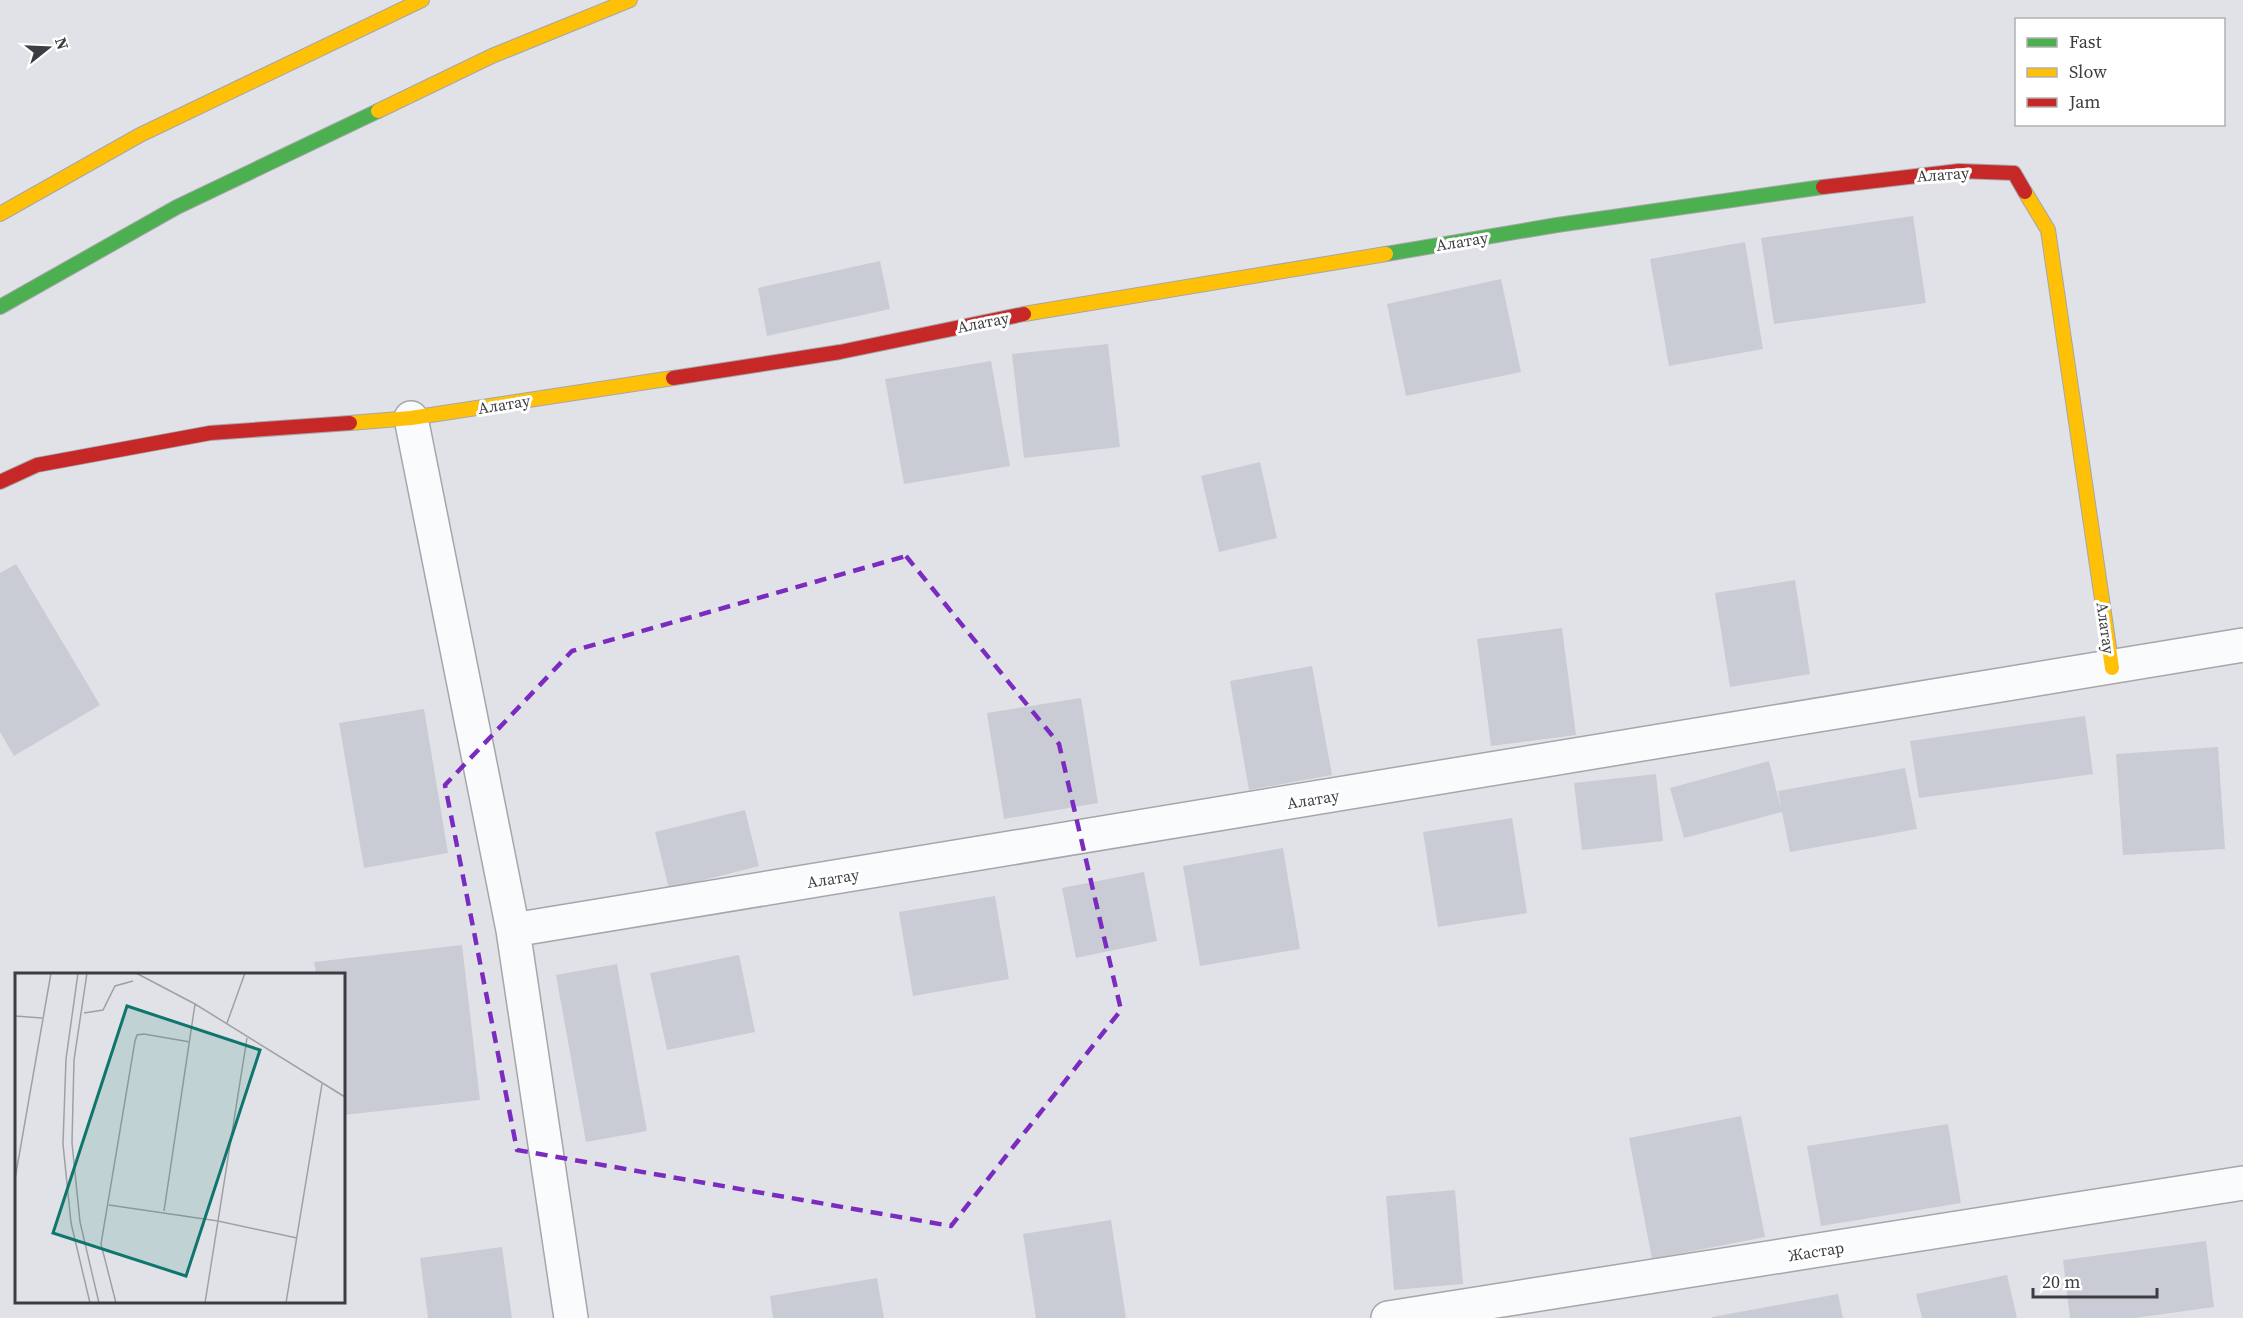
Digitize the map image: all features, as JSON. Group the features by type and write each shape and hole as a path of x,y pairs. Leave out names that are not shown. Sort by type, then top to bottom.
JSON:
{"main road":[{"path":"0,214 140,135 422,0"},
{"path":"0,307 177,207 492,56 630,0"},
{"name":"Алатау","path":"411,418 840,352 983,321 1557,225 1821,187 1959,171 2014,173 2048,230 2112,668"},
{"path":"0,482 37,465 210,433 411,418"}],"street":[{"path":"411,418 513,930 571,1318"},
{"name":"Алатау","path":"513,930 2243,645"},
{"name":"Жастар","path":"1388,1318 2243,1183"}],"highlighted area":[{"path":"906,556 1059,744 1121,1010 951,1226 517,1150 445,785 572,651"}],"building":[{"path":"1913,216 1926,303 1774,324 1761,238"},
{"path":"1745,242 1763,349 1669,366 1650,259"},
{"path":"880,261 890,309 767,336 758,288"},
{"path":"1501,279 1521,372 1406,396 1387,304"},
{"path":"1108,344 1120,447 1024,458 1012,354"},
{"path":"991,361 1010,466 904,484 885,379"},
{"path":"1260,462 1277,538 1219,552 1201,476"},
{"path":"16,564 100,705 14,756 0,732 0,573"},
{"path":"1795,580 1810,674 1730,687 1715,593"},
{"path":"1562,628 1576,735 1491,746 1477,639"},
{"path":"1312,666 1332,775 1249,790 1230,681"},
{"path":"1081,698 1098,803 1004,819 987,713"},
{"path":"424,709 448,853 364,868 339,723"},
{"path":"2085,716 2093,774 1919,798 1910,741"},
{"path":"2218,747 2225,849 2123,855 2116,754"},
{"path":"1769,761 1781,809 1778,791 1905,768 1917,829 1790,852 1782,812 1684,838 1670,788"},
{"path":"1656,774 1663,841 1582,850 1574,783"},
{"path":"745,810 759,866 669,889 655,832"},
{"path":"1512,818 1527,913 1438,927 1423,832"},
{"path":"1283,848 1300,949 1200,966 1183,866"},
{"path":"1144,872 1157,941 1076,958 1062,888"},
{"path":"995,896 1009,979 913,996 899,912"},
{"path":"462,945 480,1100 345,1115 345,973 316,973 314,962"},
{"path":"739,955 755,1032 667,1050 650,973"},
{"path":"617,964 647,1131 586,1142 556,975"},
{"path":"1741,1116 1765,1237 1652,1259 1629,1138"},
{"path":"1948,1124 1961,1203 1821,1226 1807,1146"},
{"path":"1455,1190 1463,1284 1394,1290 1386,1196"},
{"path":"1111,1220 1126,1318 1036,1318 1023,1234"},
{"path":"2206,1241 2214,1307 2135,1318 2070,1318 2063,1260"},
{"path":"502,1247 512,1318 428,1318 420,1258"},
{"path":"2007,1275 2017,1318 1922,1318 1916,1294"},
{"path":"877,1278 884,1318 773,1318 770,1296"},
{"path":"1838,1294 1843,1318 1712,1318 1712,1317"}],"traffic: fast":[{"path":"0,307 177,207 378,111"},
{"path":"1386,254 1557,225 1823,187"}],"traffic: slow":[{"path":"0,214 140,135 422,0"},
{"path":"378,111 492,56 630,0"},
{"path":"2025,192 2048,230 2112,668"},
{"path":"1024,314 1386,254"},
{"path":"350,423 411,418 673,378"}],"traffic: jam":[{"path":"1823,187 1959,171 2014,173 2025,192"},
{"path":"673,378 840,352 1024,314"},
{"path":"0,482 37,465 210,433 350,423"}]}
